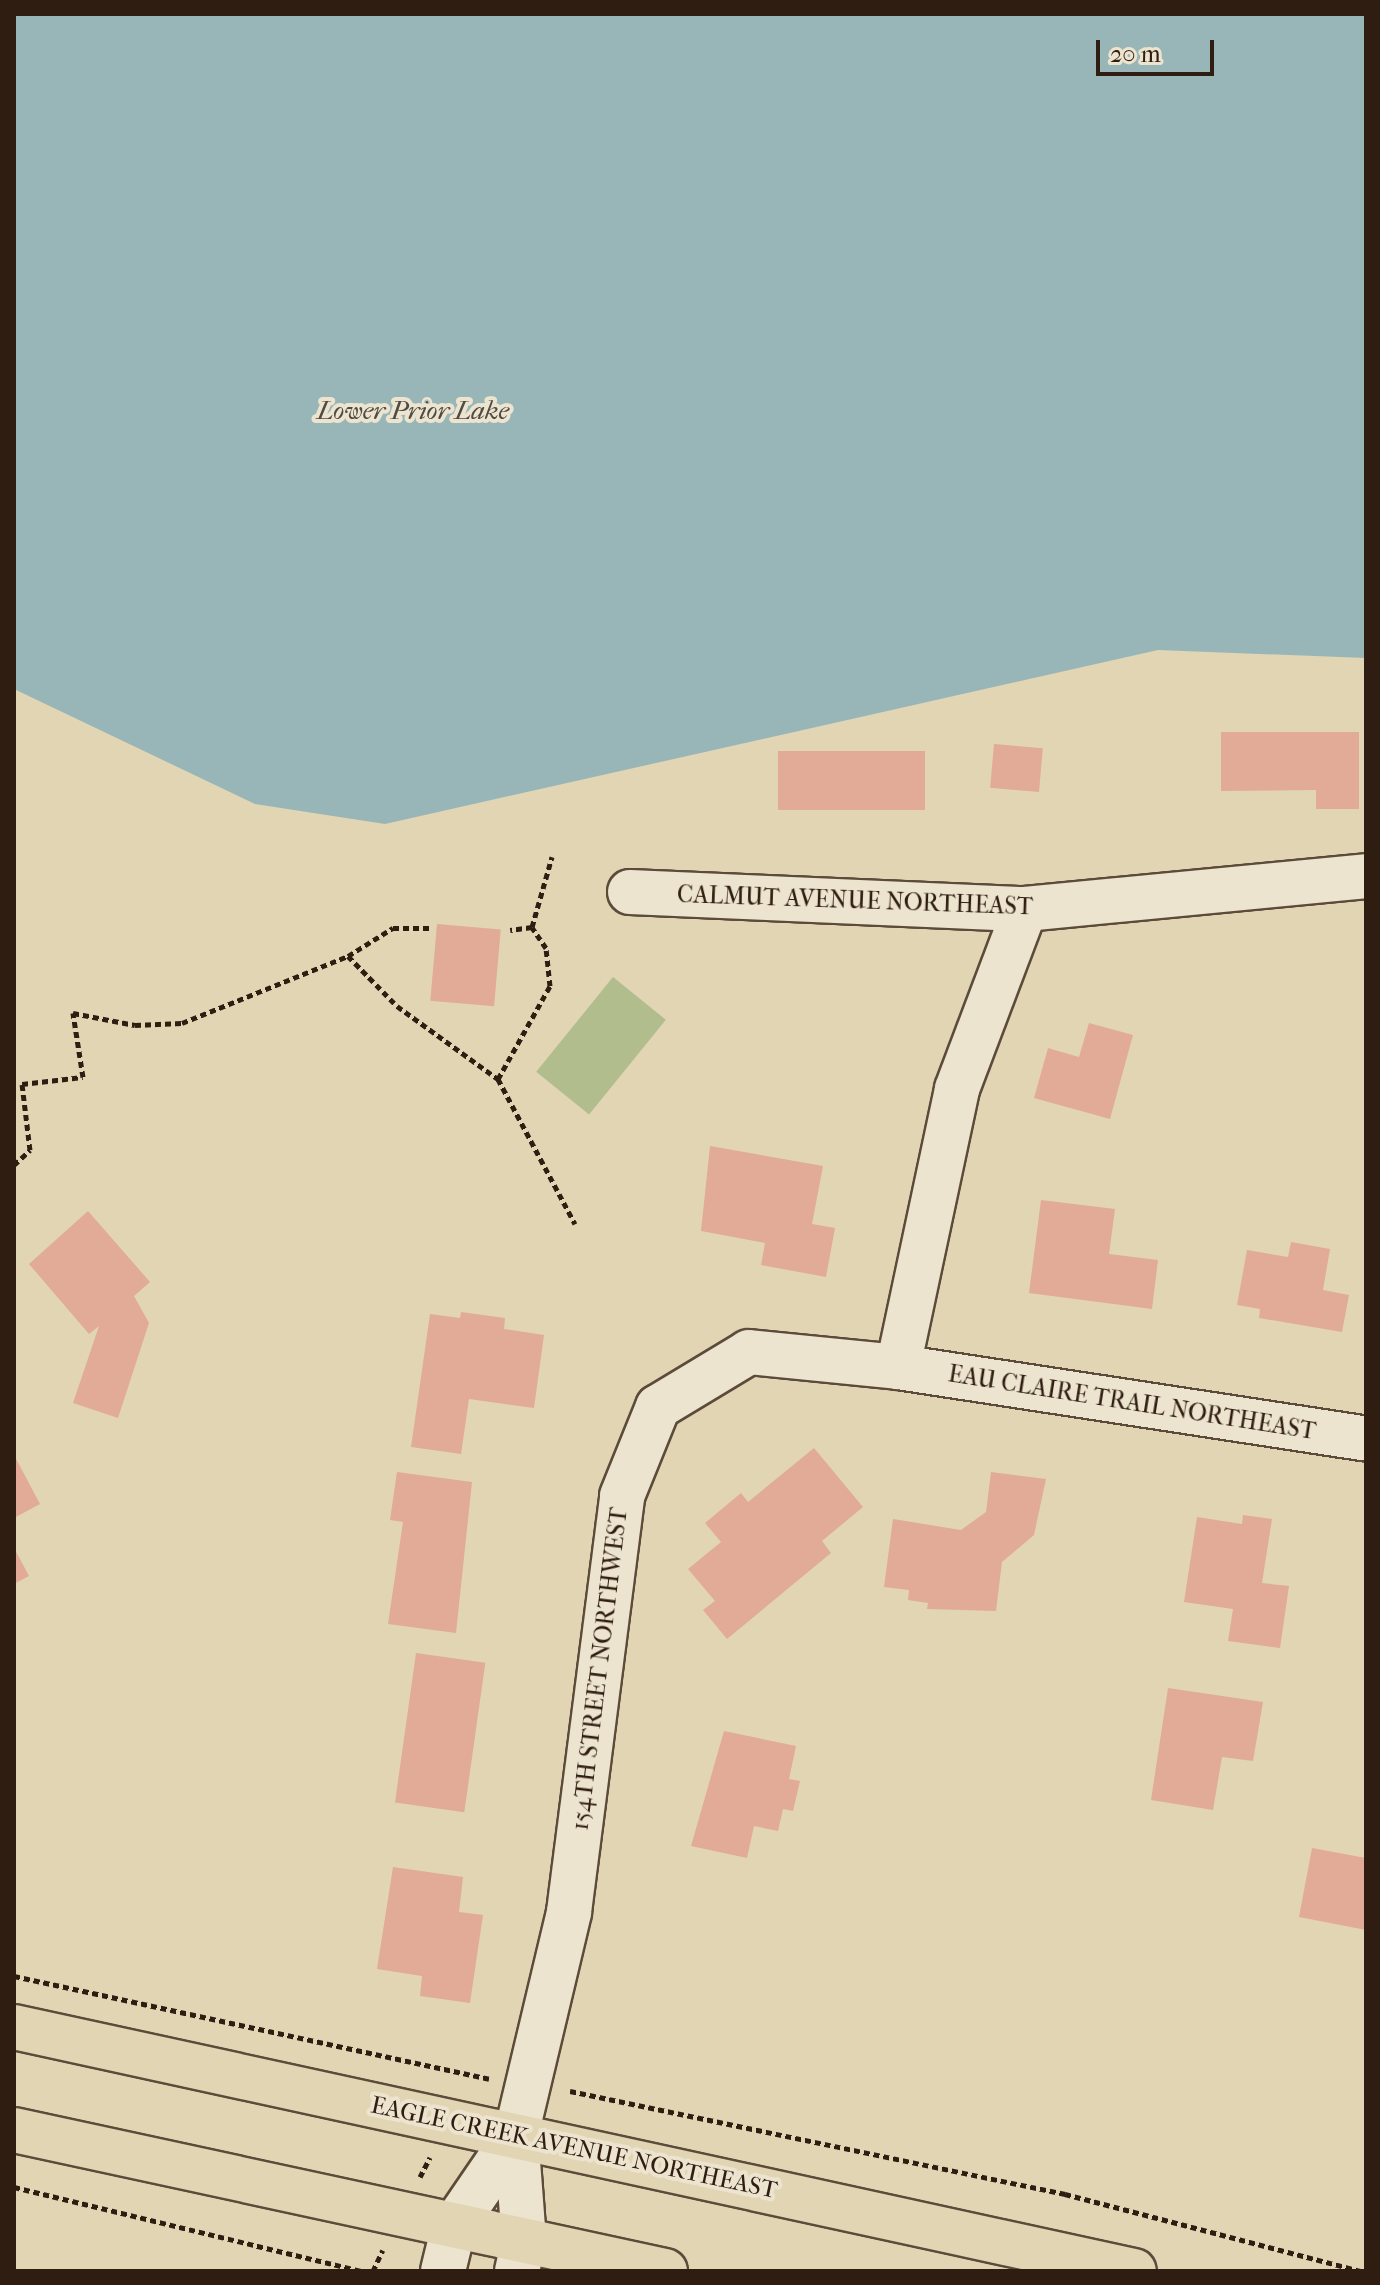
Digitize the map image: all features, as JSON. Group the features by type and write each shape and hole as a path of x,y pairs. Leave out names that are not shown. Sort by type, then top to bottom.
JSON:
{"main road":[{"name":"EAGLE CREEK AVENUE NORTHEAST","path":"14,2027 1134,2271"},
{"path":"14,2130 454,2226 520,2256 665,2271"}],"street":[{"name":"CALMUT AVENUE NORTHEAST","path":"630,892 1025,909 1366,876"},
{"path":"898,1367 957,1089 1025,909"},
{"name":"154TH STREET NORTHWEST","path":"520,2256 516,2135 569,1912 622,1496 658,1407 749,1352 898,1367"},
{"name":"EAU CLAIRE TRAIL NORTHEAST","path":"898,1367 1366,1439"},
{"name":"154TH STREET NORTHWEST","path":"443,2271 454,2226 516,2135"}],"path":[{"path":"498,1079 550,986 546,948 532,927 552,857"},
{"path":"510,930 532,927"},
{"path":"14,1165 30,1150 22,1084 83,1077 73,1013 135,1025 182,1023 348,956 393,928 432,928"},
{"path":"348,956 397,1006 498,1079 575,1224"},
{"path":"14,1976 528,2086 628,2098 1033,2187 1360,2271"},
{"path":"14,2187 362,2271"}],"green space":[{"path":"613,977 666,1020 589,1115 536,1072"}],"water":[{"name":"Lower Prior Lake","path":"14,14 1366,14 1366,658 1158,650 385,824 255,804 14,689"}],"building":[{"path":"1221,732 1359,732 1359,809 1316,809 1316,790 1221,791"},
{"path":"994,744 1043,748 1039,792 990,788"},
{"path":"778,751 925,751 925,810 778,810"},
{"path":"437,924 501,930 494,1006 430,1001"},
{"path":"1089,1023 1133,1035 1110,1119 1034,1098 1048,1048 1079,1057"},
{"path":"710,1146 823,1166 812,1224 835,1228 826,1277 761,1265 765,1243 701,1231"},
{"path":"1041,1200 1115,1209 1109,1254 1158,1260 1152,1309 1029,1293"},
{"path":"88,1211 150,1282 134,1296 149,1323 118,1418 73,1403 99,1326 89,1334 29,1264"},
{"path":"1291,1242 1330,1249 1323,1290 1349,1295 1342,1332 1259,1318 1260,1309 1237,1305 1247,1250 1288,1257"},
{"path":"461,1312 505,1318 504,1329 544,1335 534,1408 469,1399 461,1454 411,1447 430,1314 460,1318"},
{"path":"814,1448 863,1507 822,1541 831,1553 727,1639 703,1610 715,1601 688,1569 721,1542 705,1523 741,1493 748,1502"},
{"path":"14,1455 40,1504 14,1518"},
{"path":"397,1472 472,1482 456,1633 388,1624 403,1522 390,1520"},
{"path":"991,1472 1046,1479 1034,1535 1002,1562 996,1611 927,1609 928,1603 908,1600 909,1590 884,1587 893,1519 961,1530 986,1512"},
{"path":"1243,1515 1272,1519 1262,1583 1289,1586 1280,1648 1228,1641 1233,1609 1184,1602 1197,1517 1242,1524"},
{"path":"14,1548 29,1576 14,1584"},
{"path":"416,1653 485,1663 464,1812 395,1803"},
{"path":"1168,1688 1263,1702 1253,1761 1222,1757 1213,1810 1151,1800"},
{"path":"724,1731 796,1746 789,1779 800,1781 793,1811 783,1809 778,1831 754,1826 747,1858 691,1846"},
{"path":"1312,1848 1366,1858 1366,1930 1299,1917"},
{"path":"393,1867 463,1877 459,1912 483,1915 470,2003 420,1996 422,1976 377,1969"}]}
